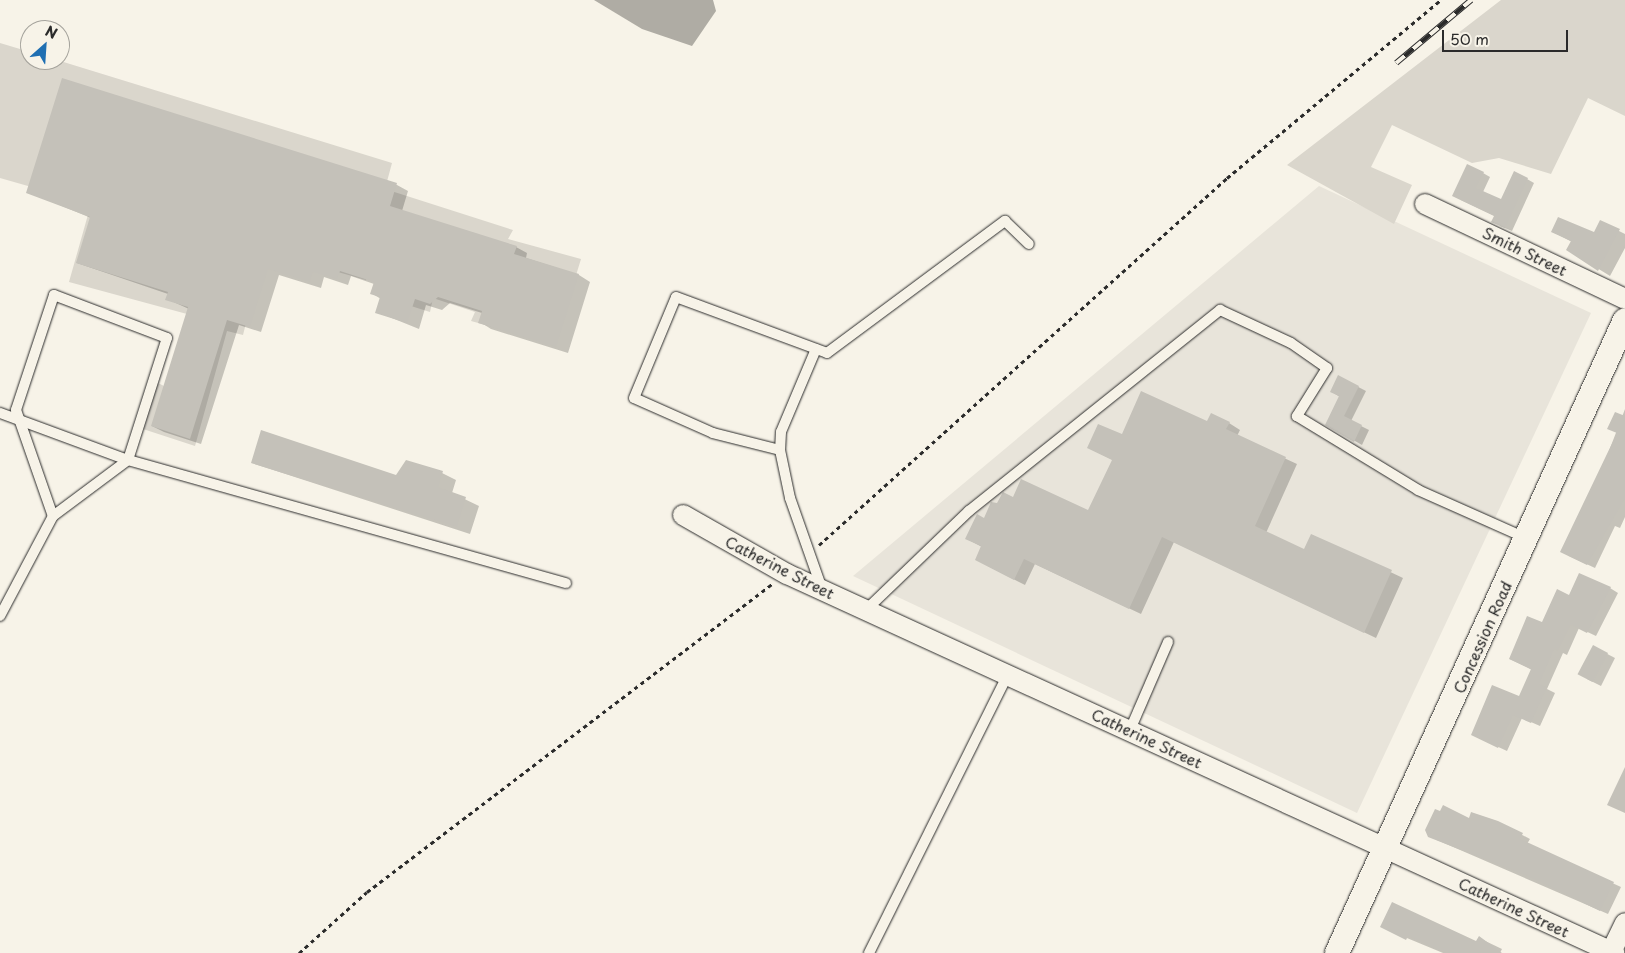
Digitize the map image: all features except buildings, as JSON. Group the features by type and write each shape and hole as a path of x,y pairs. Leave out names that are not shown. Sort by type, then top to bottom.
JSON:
{"street":[{"name":"Smith Street","path":"1425,204 1625,299"},
{"name":"Concession Road","path":"1337,953 1625,320"},
{"name":"Catherine Street","path":"683,515 786,574 1613,952"},
{"path":"1613,952 1625,923"}],"lane":[{"path":"780,450 713,434 634,398 676,297 827,353 1005,221 1029,244"},
{"path":"0,616 53,516 128,460 166,338 54,296 18,398 19,421 53,516"},
{"path":"866,610 969,511 1220,310 1291,343 1327,368 1297,416 1418,490 1526,538"},
{"path":"816,349 781,432 780,450 809,554 822,590"},
{"path":"0,413 128,460 566,583"},
{"path":"1130,730 1168,642"},
{"path":"869,953 1008,674"}],"path":[{"path":"809,554 1227,178 1441,0"},
{"path":"299,953 367,892 786,574"}],"shaded area":[{"path":"594,0 713,0 716,11 692,46 642,29"},
{"path":"1501,0 1625,0 1625,116 1588,98 1551,174 1499,158 1472,163 1392,125 1371,167 1412,185 1394,224 1287,165"},
{"path":"0,43 20,49 20,70 70,70 70,64 392,163 385,189 513,230 508,239 581,259 555,344 471,321 475,312 433,298 430,312 376,295 386,265 370,261 366,280 264,251 243,335 227,331 195,446 143,429 156,382 166,387 187,314 69,282 91,204 0,178"},
{"path":"1319,186 1591,313 1357,813 853,576"}],"railway":[{"path":"1396,63 1471,0"}]}
